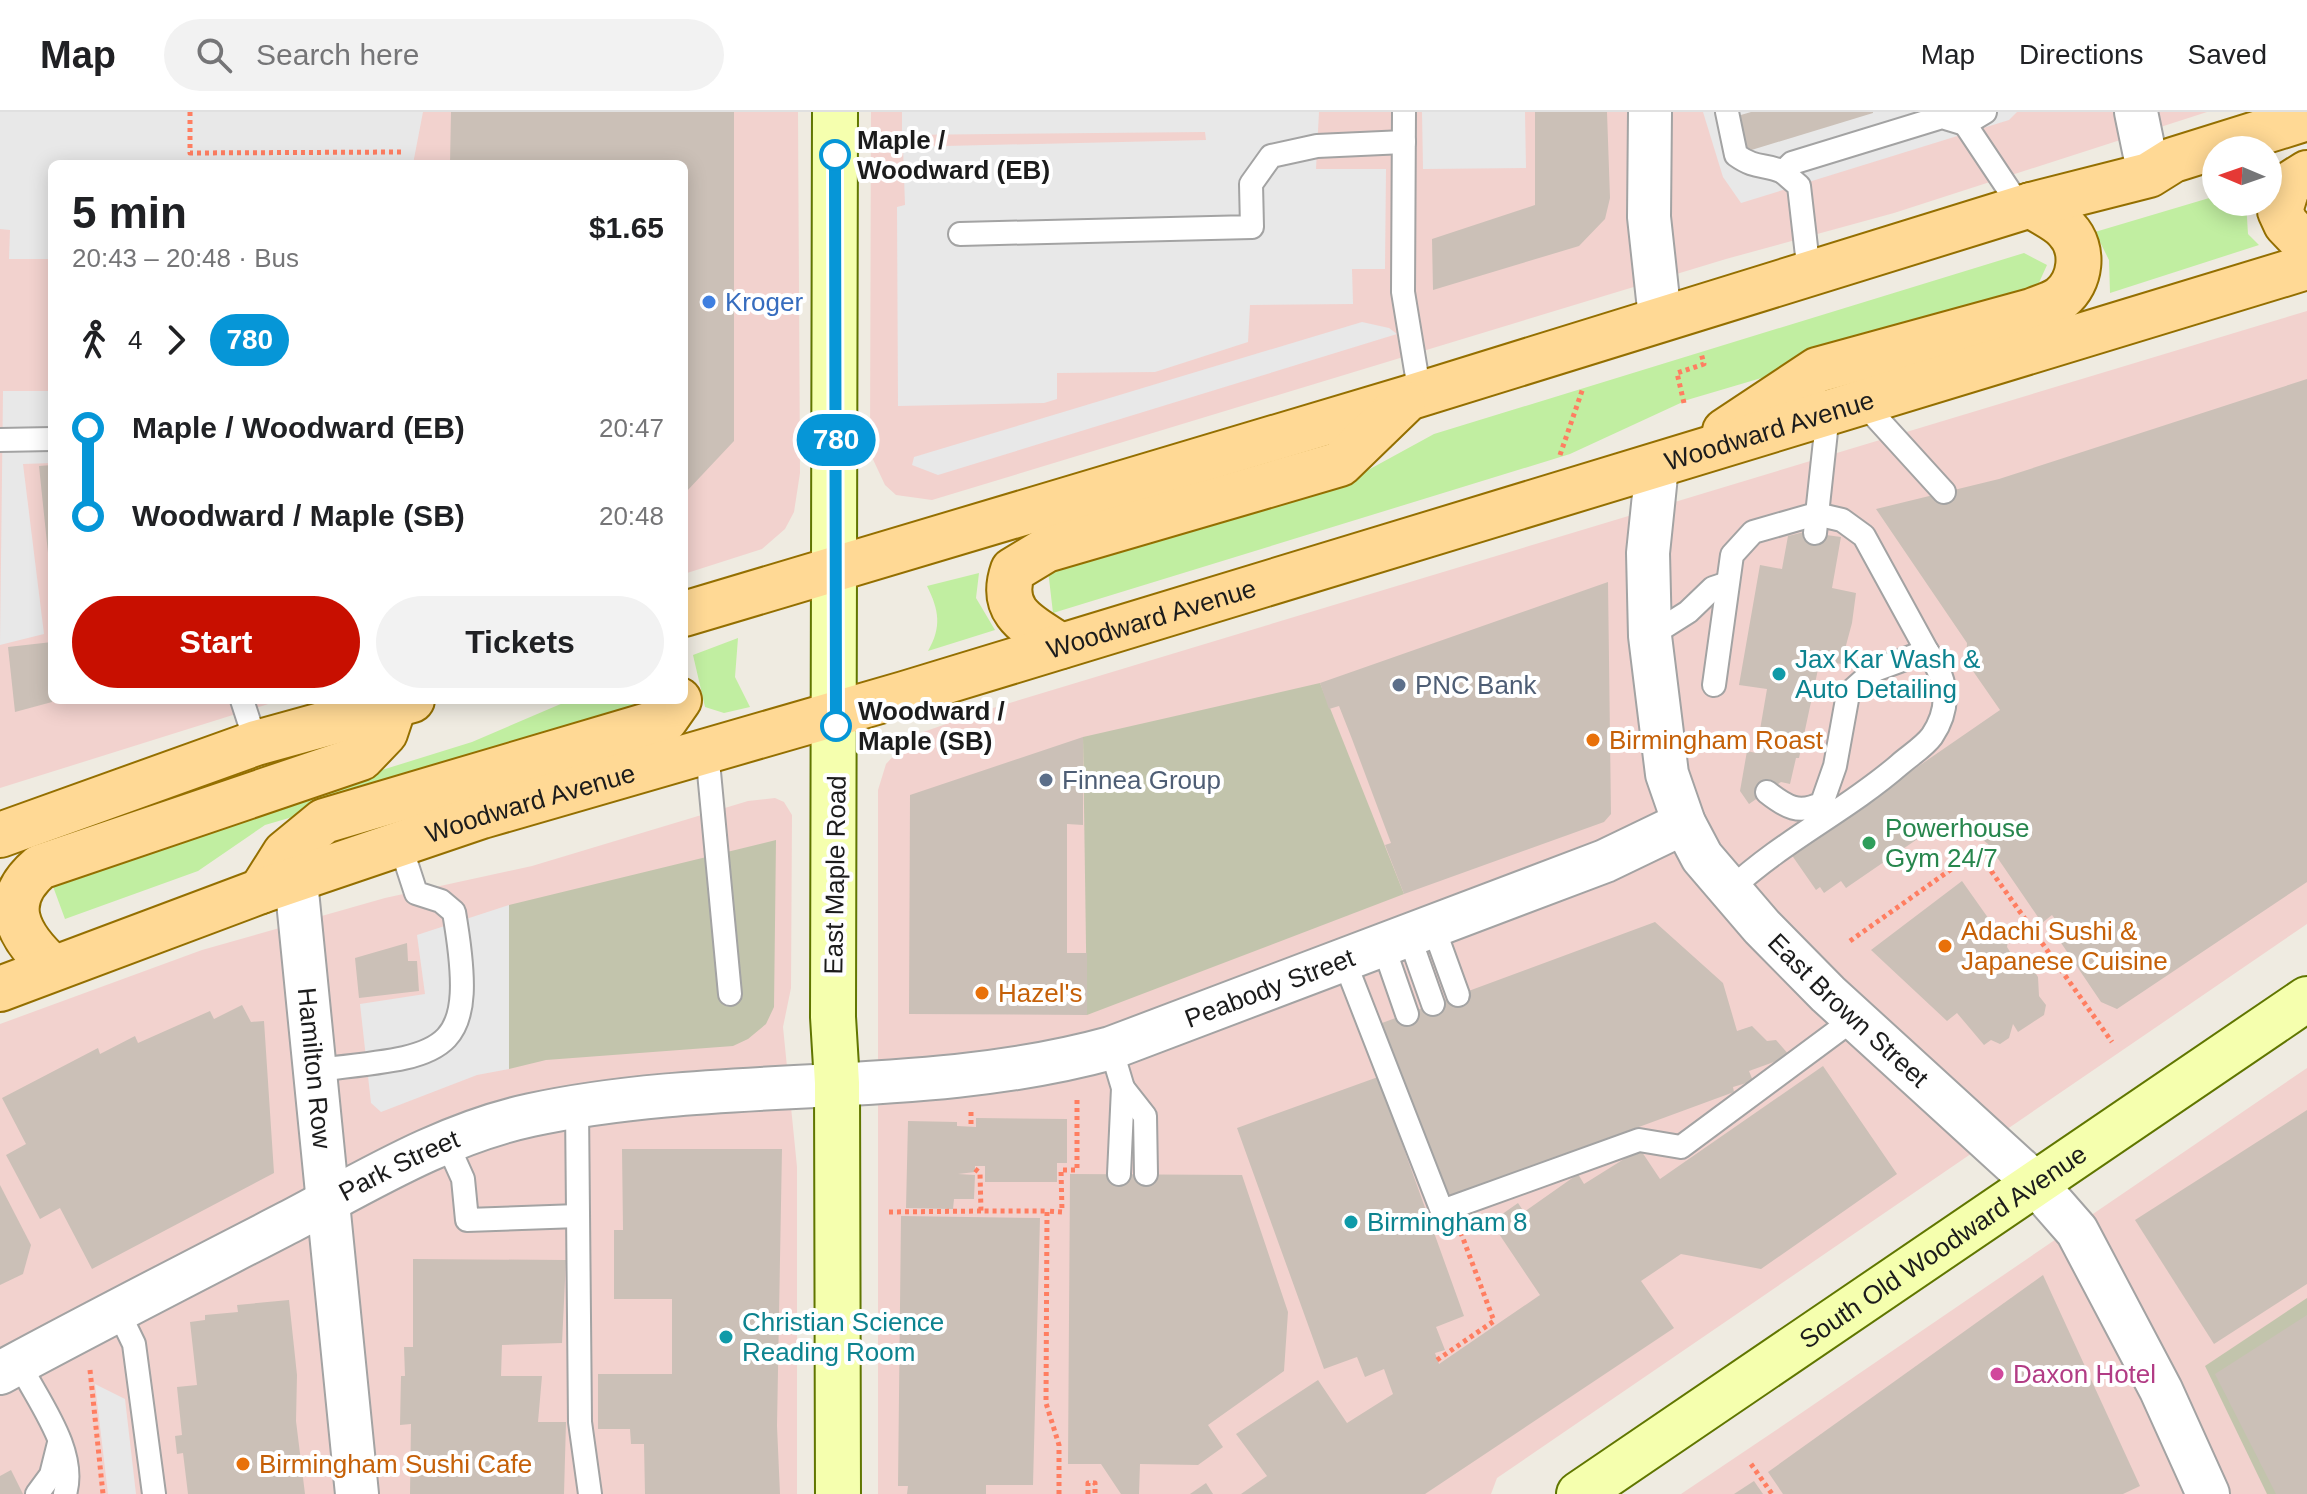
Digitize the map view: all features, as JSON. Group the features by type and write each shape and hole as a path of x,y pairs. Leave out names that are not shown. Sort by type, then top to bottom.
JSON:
{"main road":[{"name":"East Maple Road","path":"835,112 837,568 833,1017 837,1083 838,1494"},
{"path":"688,613 1414,397 1660,318 2026,207 2149,175 2173,160 2307,118"},
{"path":"2307,173 2288,185 2280,211 2286,224 2307,246"},
{"path":"1672,461 1817,370 2032,311 2061,298 2075,281 2079,263 2076,246 2067,230 2026,207"},
{"name":"Woodward Avenue","path":"0,989 52,967 482,816 836,714 2307,267"},
{"path":"1061,646 1024,623 1012,606 1007,587 1013,570 1046,550 1340,464 1414,397"},
{"path":"1,832 256,743 399,704"},
{"path":"52,967 24,942 10,913 10,899 21,879 40,867 361,758 385,733 402,704"},
{"path":"278,886 285,853 324,821 665,720 676,704"},
{"name":"South Old Woodward Avenue","path":"1579,1494 2307,999"}],"street":[{"path":"1650,112 1649,217 1660,318"},
{"path":"2136,112 2149,175"},
{"name":"East Brown Street","path":"1672,461 1648,553 1650,636 1667,774 1684,823 1702,857 1806,972 2035,1183 2077,1231 2161,1390 2208,1494"},
{"name":"Peabody Street","path":"837,1083 970,1075 1066,1060 1111,1048 1605,861 1684,823"},
{"name":"Hamilton Row","path":"278,886 316,1070 357,1494"},
{"name":"Park Street","path":"9,1368 446,1141 488,1126 577,1107 837,1083"}],"lane":[{"path":"1404,112 1403,292 1414,397"},
{"path":"1727,112 1736,155 1753,167 1774,168 1783,172 1799,186 1809,273"},
{"path":"1965,124 1985,112"},
{"path":"1783,172 1792,163 1942,117 1965,124 2026,207"},
{"path":"960,234 1252,227 1251,184 1271,156 1317,146 1404,142"},
{"path":"1816,524 1845,408 1944,492"},
{"path":"0,440 48,439"},
{"path":"1714,685 1725,584 1732,555 1753,532 1842,520 1864,536 1927,651 1944,674 1943,711 1931,737 1869,791 1764,858 1730,890"},
{"path":"1650,636 1688,612 1713,588 1725,584"},
{"path":"1767,792 1788,808 1808,810 1822,803 1835,766 1848,694 1875,670 1927,651"},
{"path":"243,704 256,743"},
{"path":"707,751 730,994"},
{"path":"316,1070 411,1057 442,1043 458,1024 463,976 454,912 441,901 416,893 400,844"},
{"path":"1408,936 1458,995"},
{"path":"1408,936 1433,1004"},
{"path":"1407,1014 1408,936"},
{"path":"1344,960 1442,1211 1639,1140 1681,1147 1855,1018"},
{"path":"1111,1048 1123,1088 1119,1174"},
{"path":"1123,1088 1145,1116 1146,1174"},
{"path":"577,1107 580,1422 590,1494"},
{"path":"446,1141 463,1179 467,1220 578,1216"},
{"path":"118,1311 134,1344 154,1494"},
{"path":"9,1368 59,1442 67,1464 65,1494"},
{"path":"37,1494 51,1475 59,1442"}],"path":[{"path":"190,112 190,153 402,152"},
{"path":"1684,403 1677,373 1704,364 1701,353"},
{"path":"1561,460 1559,449 1583,388"},
{"path":"1850,941 1960,863 1989,868 2112,1042"},
{"path":"889,1212 1062,1212 1061,1170 1077,1170 1077,1098"},
{"path":"971,1112 971,1126"},
{"path":"975,1169 980,1173 981,1211"},
{"path":"1437,1360 1494,1321 1452,1208"},
{"path":"1047,1211 1046,1403 1059,1445 1059,1494"},
{"path":"90,1365 103,1494"},
{"path":"1751,1464 1772,1494"},
{"path":"1088,1494 1088,1483 1095,1483 1095,1494"}],"shaded area":[{"path":"0,112 798,112 800,473 794,512 785,529 762,549 688,573 688,160 48,160 48,704 268,704 0,788"},
{"path":"0,112 423,112 414,160 48,160 48,259 9,259 10,230 0,229"},
{"path":"871,112 2207,112 1894,213 1726,259 932,500 896,495 885,485 870,453"},
{"path":"902,112 1319,112 1316,169 1386,169 1385,269 1352,269 1353,304 1250,305 1248,342 1155,372 1057,373 1057,399 1044,403 898,406 897,207 905,205 903,147 1206,140 1205,132 902,135"},
{"path":"1422,112 1525,112 1526,168 1423,169"},
{"path":"1703,112 2017,112 2009,120 1741,203 1723,177"},
{"path":"2307,311 2307,924 1497,1478 1491,1494 878,1494 878,790 886,764 912,736 983,711"},
{"path":"1362,322 1389,328 1397,334 938,475 912,465 914,457"},
{"path":"3,391 48,391 48,463 23,464 44,634 0,645"},
{"path":"1320,683 1404,894 1087,1015 1083,737"},
{"path":"775,798 784,802 792,815 791,988 783,1027 797,1167 797,1494 0,1494 0,1024 202,950 385,898 532,866 748,801"},
{"path":"776,840 774,1007 766,1024 748,1039 733,1046 546,1060 509,1069 509,905"},
{"path":"509,905 509,1069 477,1075 381,1112 371,1103 360,1004 425,994 417,935"},
{"path":"2307,1068 2307,1494 1681,1494 1791,1420"},
{"path":"2307,1298 2307,1494 2267,1494 2205,1366"},
{"path":"95,1384 125,1399 136,1494 108,1494"}],"green space":[{"path":"2202,200 2202,216 2247,216 2248,234 2259,245 2110,293 2109,260 2095,232"},
{"path":"2024,253 2047,265 2032,298 1687,400 1570,454 1053,613 1048,570 1348,481 1434,434"},
{"path":"979,573 976,598 995,630 928,651 937,618 927,586"},
{"path":"738,638 735,677 750,707 724,713 705,707 693,655"},
{"path":"561,704 634,704 636,717 265,825 198,871 65,919 51,881 266,806 472,742"}],"building":[{"name":"Kroger","path":"451,112 734,112 734,441 688,490 688,160 450,160"},
{"path":"1535,112 1607,112 1610,198 1605,219 1579,246 1433,290 1432,239 1535,205"},
{"path":"1751,112 1873,113 1745,152 1734,117"},
{"path":"2307,379 2307,882 2117,1009 2101,1002 2055,934 2062,929 2052,915 2042,923 1988,844 1963,824 1932,829 1846,888 1841,881 1824,893 1820,887 1816,890 1791,854 2000,710 1966,661 1967,643 1876,509 1999,479"},
{"path":"48,465 48,553 39,466"},
{"name":"Jax Kar Wash & Auto Detailing","path":"1804,532 1841,537 1832,588 1856,593 1852,623 1841,664 1820,660 1799,758 1796,758 1790,784 1781,782 1749,804 1740,791 1747,751 1756,753 1767,689 1739,685 1760,565 1782,569 1788,536"},
{"path":"1608,582 1611,814 1604,822 1404,894 1385,845 1391,843 1339,706 1329,709 1320,683"},
{"path":"48,642 48,703 15,712 8,647"},
{"path":"1083,737 1083,825 1067,824 1067,953 1087,953 1087,1015 909,1014 910,795"},
{"path":"1962,881 1991,922 2004,926 2009,933 2007,947 2022,971 2034,971 2038,977 2039,996 2046,1005 2044,1015 2018,1032 2013,1024 2009,1038 2000,1044 1991,1040 1984,1045 1957,1013 1947,1021 1871,950"},
{"path":"1655,922 1723,983 1737,1031 1752,1026 1767,1041 1776,1040 1790,1056 1749,1071 1753,1081 1733,1087 1734,1092 1446,1198 1382,1023"},
{"path":"407,943 408,961 417,961 419,991 359,998 355,958"},
{"path":"242,1005 251,1022 264,1021 274,1173 92,1269 60,1208 40,1219 6,1155 26,1144 2,1098 98,1048 100,1054 135,1036 138,1043 210,1011 214,1019"},
{"path":"1823,1066 1897,1174 1761,1269 1681,1254 1641,1281 1674,1328 1425,1494 1241,1494 1267,1476 1236,1434 1318,1380 1347,1423 1393,1394 1384,1369 1365,1377 1357,1357 1324,1369 1237,1128 1378,1077 1464,1316 1436,1327 1445,1350 1435,1353 1439,1364 1540,1295 1491,1222 1518,1203 1524,1212 1578,1174 1584,1184 1640,1149 1660,1179"},
{"path":"2307,1110 2307,1284 2214,1344 2135,1220"},
{"path":"976,1118 1067,1119 1067,1163 1057,1163 1057,1182 985,1182 985,1166 975,1166 975,1172 958,1174 975,1175 974,1199 954,1199 953,1209 906,1208 908,1121 957,1122 957,1126 976,1127"},
{"path":"622,1149 782,1149 777,1426 780,1494 645,1494 644,1444 631,1444 630,1429 598,1429 598,1374 672,1374 672,1299 614,1299 614,1230 623,1230"},
{"path":"1070,1174 1242,1175 1288,1312 1284,1371 1208,1425 1223,1447 1198,1465 1140,1464 1139,1494 1121,1494 1101,1464 1068,1464"},
{"path":"0,1185 31,1245 23,1274 0,1285"},
{"path":"901,1216 1040,1218 1033,1485 986,1485 986,1494 907,1494 908,1486 898,1486"},
{"path":"413,1259 566,1260 562,1343 502,1345 501,1376 542,1376 538,1422 566,1422 564,1494 410,1494 411,1424 400,1425 401,1376 405,1376 404,1347 413,1347"},
{"name":"Daxon Hotel","path":"2043,1275 2140,1486 2123,1494 1783,1494 1768,1472"},
{"path":"289,1300 297,1375 296,1421 305,1494 188,1494 183,1453 177,1454 175,1436 182,1435 177,1387 197,1385 190,1322 205,1320 205,1315 238,1312 237,1305"},
{"path":"2307,1315 2307,1494 2276,1494 2215,1374"},
{"path":"11,1470 23,1494 0,1494 0,1476"},
{"path":"1754,1481 1763,1494 1734,1494"},
{"path":"1206,1483 1213,1494 1190,1494"}],"bus line":[{"name":"780","path":"835,155 836,726"}],"place":[{"name":"Maple / Woodward (EB)","path":"835,155"},
{"name":"Kroger","path":"709,302"},
{"name":"Jax Kar Wash & Auto Detailing","path":"1779,674"},
{"name":"PNC Bank","path":"1399,685"},
{"name":"Woodward / Maple (SB)","path":"836,726"},
{"name":"Birmingham Roast","path":"1593,740"},
{"name":"Finnea Group","path":"1046,780"},
{"name":"Powerhouse Gym 24/7","path":"1869,843"},
{"name":"Adachi Sushi & Japanese Cuisine","path":"1945,946"},
{"name":"Hazel's","path":"982,993"},
{"name":"Birmingham 8","path":"1351,1222"},
{"name":"Christian Science Reading Room","path":"726,1337"},
{"name":"Daxon Hotel","path":"1997,1374"},
{"name":"Birmingham Sushi Cafe","path":"243,1464"}]}
